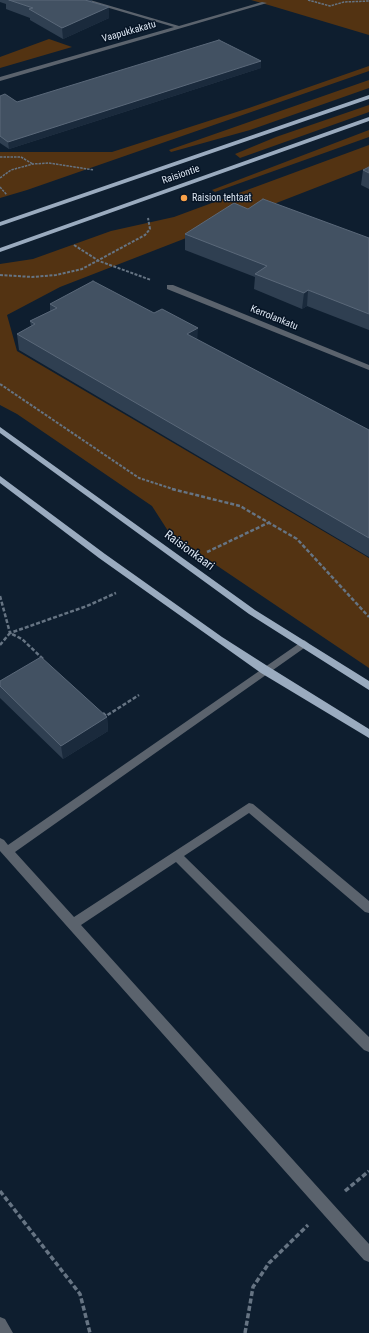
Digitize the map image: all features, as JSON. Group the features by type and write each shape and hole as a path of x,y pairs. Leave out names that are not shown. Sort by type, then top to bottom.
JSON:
{"main road":[{"name":"Raisiontie","path":"0,224 369,97"},
{"name":"Raisiontie","path":"0,250 369,119"},
{"name":"Raisionkaari","path":"0,430 252,612 369,686"},
{"path":"0,479 102,556 265,670 369,734"}],"street":[{"path":"85,0 178,27"},
{"name":"Vaapukkakatu","path":"0,79 178,27 264,4"},
{"name":"Kerrolankatu","path":"170,287 369,368"},
{"path":"304,644 4,847 369,1255"},
{"path":"73,924 249,807 369,908"},
{"path":"176,855 369,1046"},
{"path":"0,1324 6,1333"}],"path":[{"path":"308,0 330,6 344,2 369,1"},
{"path":"0,157 21,157 33,164"},
{"path":"0,178 11,170 33,164 49,163 94,170"},
{"path":"0,187 7,195"},
{"path":"0,275 32,276 66,274 82,269 145,235 150,229 148,217"},
{"path":"72,243 99,261 170,287"},
{"path":"0,384 139,478 176,490 240,506 270,522 296,539 369,617"},
{"path":"202,554 270,522"},
{"path":"0,645 10,633 87,606 121,591"},
{"path":"0,596 10,633 22,639 48,664"},
{"path":"100,711 106,716 140,695"},
{"path":"245,1333 253,1287 269,1263 326,1207 369,1171"},
{"path":"0,1192 80,1294 90,1333"}],"shaded area":[{"path":"251,0 369,0 369,35 272,6"},
{"path":"49,39 72,47 0,68 0,57"},
{"path":"369,66 369,71 27,190 0,198 0,152 112,152 249,108"},
{"path":"369,80 369,88 250,130 171,152 169,150"},
{"path":"369,105 369,112 240,158 235,154 276,137"},
{"path":"369,130 369,137 215,192 212,190"},
{"path":"369,145 369,167 60,287 7,315 17,351 369,558 369,668 170,534 152,506 17,414 0,405 0,264 33,259 111,231 174,217"}],"building":[{"path":"9,0 85,0 109,7 62,28 29,9 33,8"},
{"path":"219,40 261,61 8,142 0,136 0,96 5,94 17,102"},
{"path":"369,167 369,173 363,170"},
{"path":"263,199 369,238 369,314 308,290 304,293 255,274 267,266 185,234 234,203 248,209"},
{"path":"93,281 154,313 162,309 198,328 187,334 369,430 369,538 17,334 35,324 30,321 57,308 50,304"},
{"path":"41,657 107,717 61,746 0,686 0,681"}],"place":[{"name":"Raision tehtaat","path":"184,198"}]}
